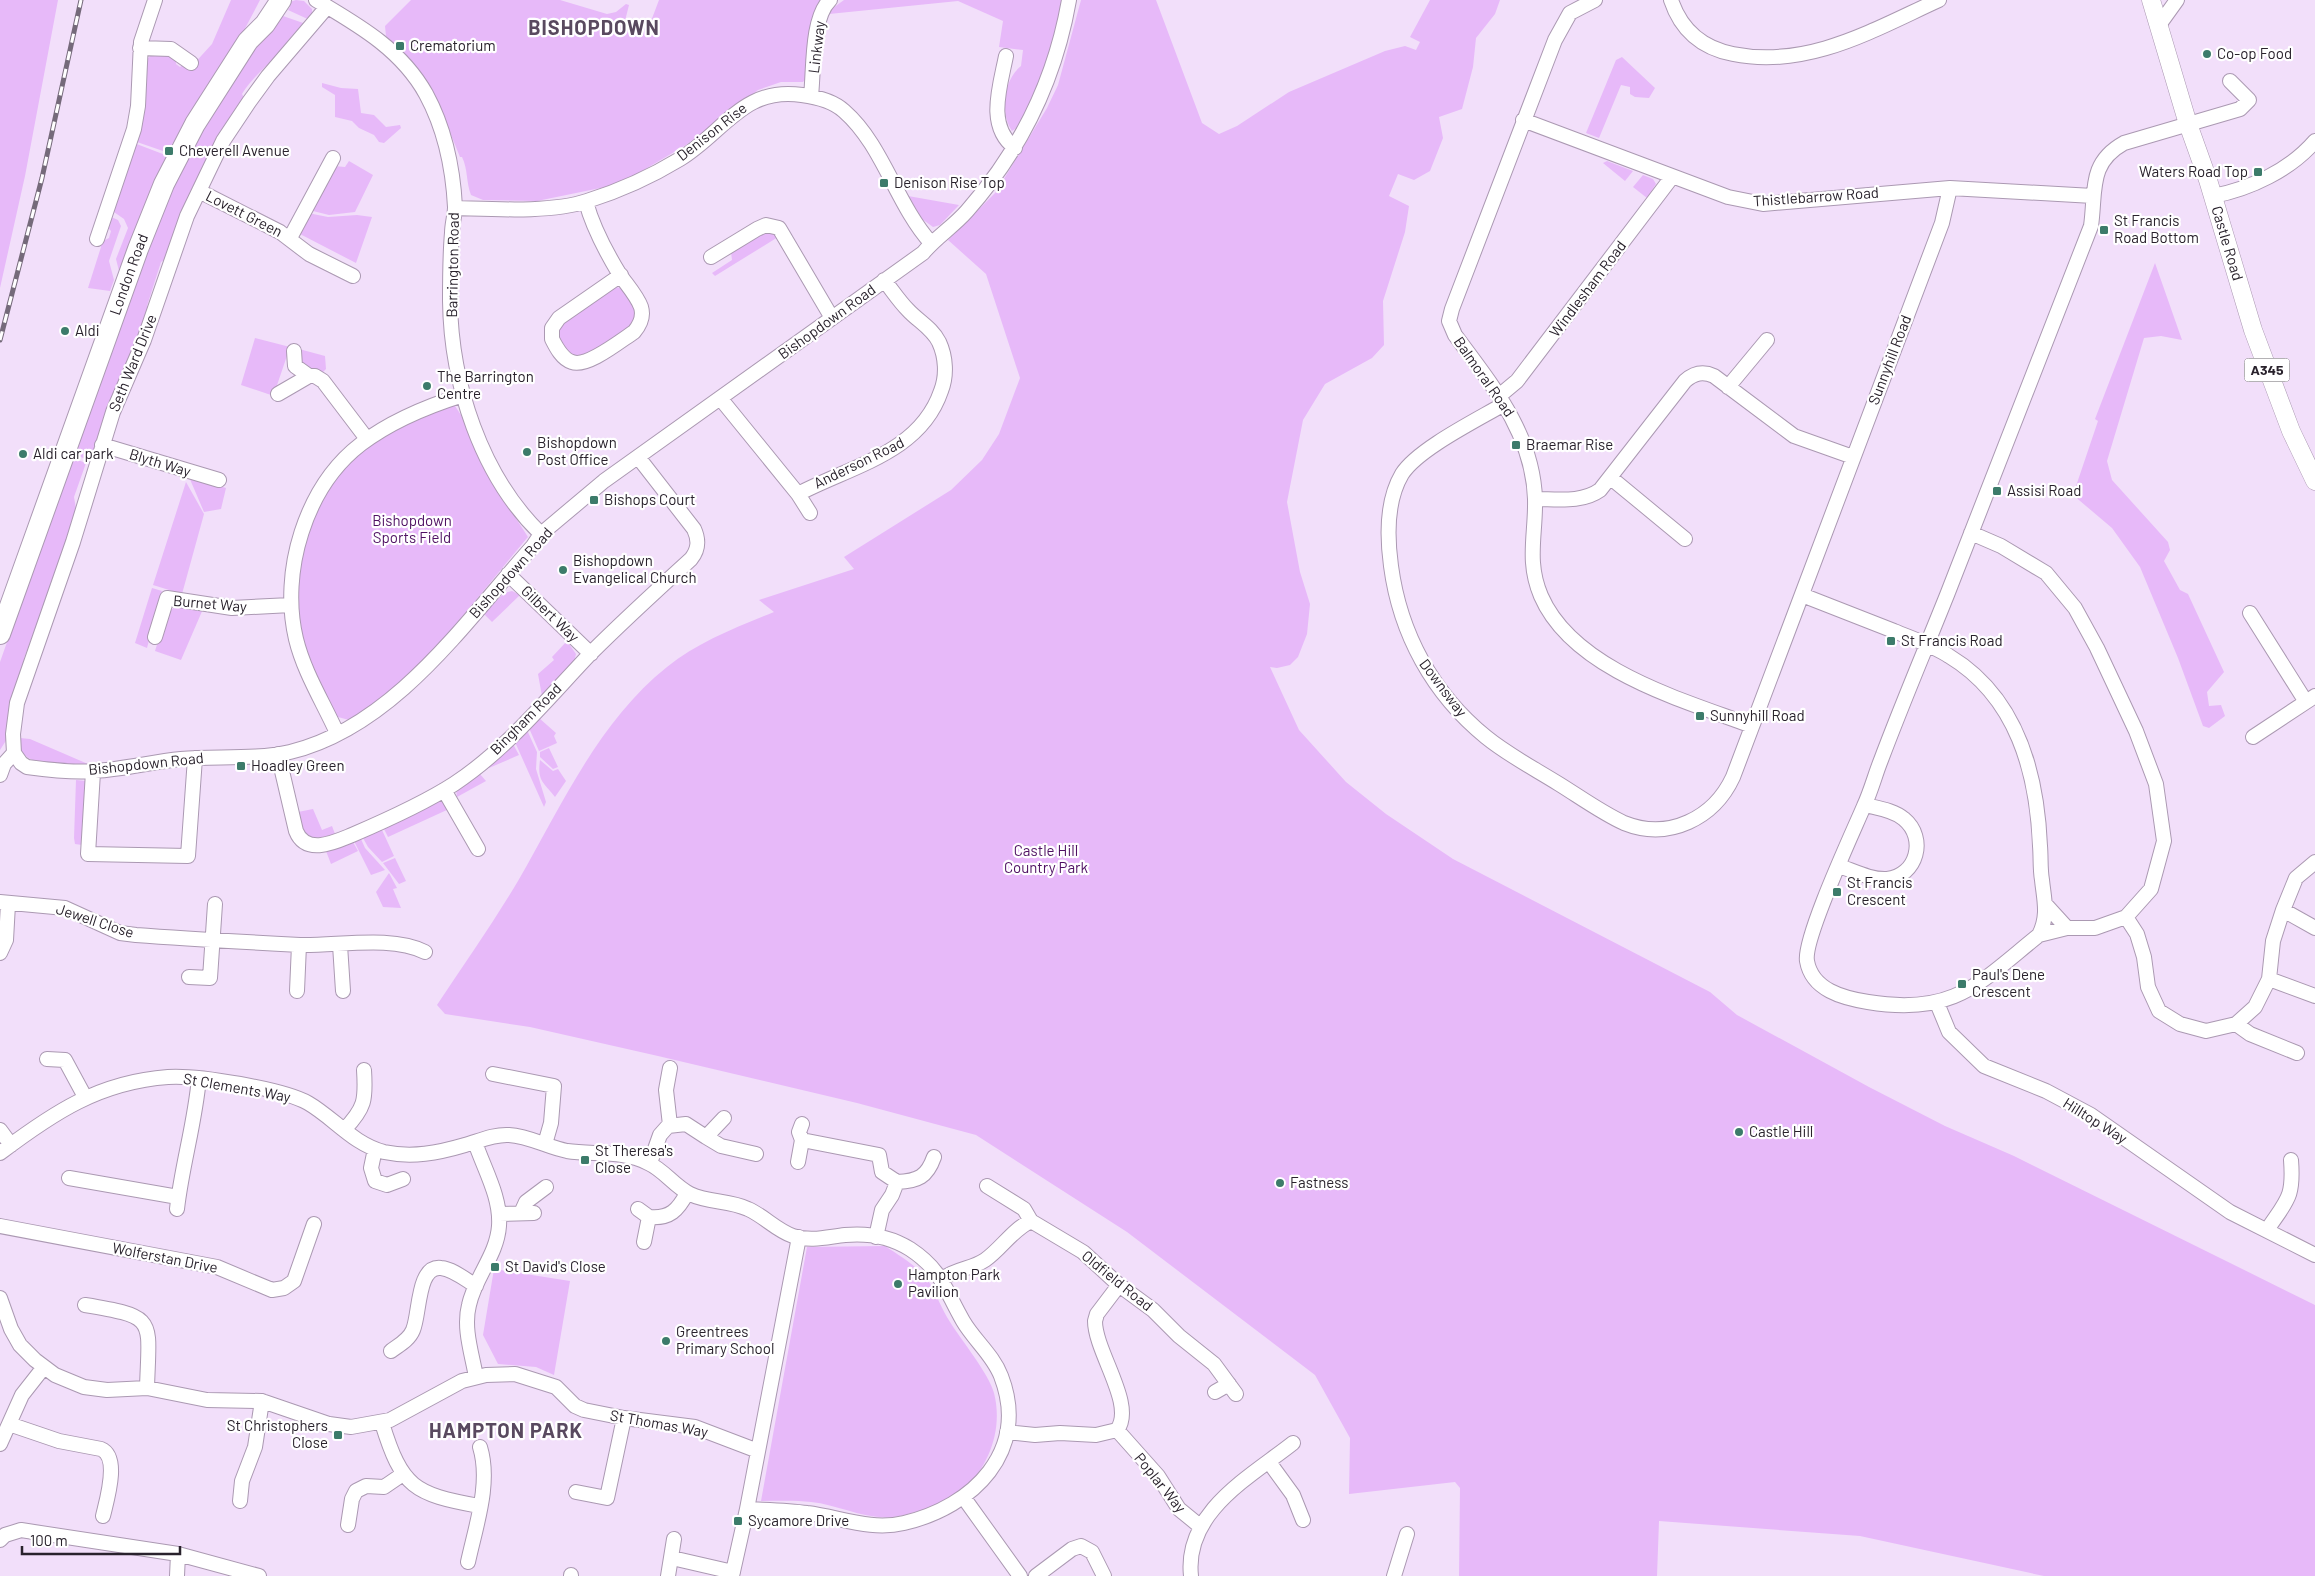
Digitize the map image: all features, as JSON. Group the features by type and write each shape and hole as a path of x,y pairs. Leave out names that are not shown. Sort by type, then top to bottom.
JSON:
{"highway":[{"name":"London Road","path":"0,634 54,478 154,208 182,148 248,40 265,0"},
{"name":"London Road","path":"248,40 265,24 281,0"}],"main road":[{"name":"Castle Road","path":"2151,0 2261,354 2291,431 2315,481"}],"street":[{"path":"97,239 134,129 138,106 140,48 155,0"},
{"name":"Linkway","path":"811,96 816,30 821,12 830,0"},
{"name":"Bishopdown Road","path":"14,753 21,763 27,767 93,772 195,758 249,758 278,754 319,744 337,733 361,723 399,693 445,645 541,534 604,481 923,253 931,243 944,235 968,210 1015,148 1044,90 1060,44 1069,0"},
{"name":"Balmoral Road","path":"1595,0 1576,8 1562,24 1523,120 1449,317 1455,335 1502,400 1518,429 1527,451 1535,499 1532,565 1541,596 1560,625 1596,657 1632,678 1676,698 1752,726"},
{"path":"1671,0 1684,27 1701,42 1721,52 1748,57 1792,57 1845,43 1939,0"},
{"path":"2159,25 2177,0"},
{"name":"Seth Ward Drive","path":"14,753 13,734 17,703 73,542 113,412 149,326 187,216 222,141 252,96 321,3"},
{"name":"Barrington Road","path":"321,3 374,34 401,62 425,93 446,142 455,208 451,236 450,302 456,360 463,395 479,437 497,474 520,510 541,534"},
{"path":"140,48 171,50 192,63"},
{"path":"1006,56 1000,87 998,123 1002,136 1015,148"},
{"path":"1971,533 2001,546 2046,573 2074,608 2097,648 2136,731 2156,784 2164,841 2151,889 2126,917 2095,928 2067,928 2039,935 1980,983 1937,1003 1888,1004 1856,999 1832,992 1815,979 1807,962 1814,928 1865,804 2091,226 2093,196 2100,165 2116,147 2138,138 2240,109 2249,100 2230,81"},
{"name":"Denison Rise","path":"455,208 527,208 586,202 641,179 680,159 759,98 786,93 811,96 827,101 843,110 864,133 913,219 931,243"},
{"name":"Thistlebarrow Road","path":"1523,120 1672,178 1731,198 1763,204 1950,188 2093,196"},
{"path":"2213,196 2238,190 2267,177 2298,159 2315,142"},
{"name":"Lovett Green","path":"290,238 333,158"},
{"name":"Windlesham Road","path":"1502,400 1672,178"},
{"name":"Sunnyhill Road","path":"1752,726 1942,223 1950,188"},
{"name":"Lovett Green","path":"199,191 290,238 309,254 353,276"},
{"path":"586,202 594,227 621,276 641,307 642,316 639,326 634,332 587,362 577,364 567,360 552,339 554,323 621,276"},
{"path":"711,257 762,227 772,225 779,228 832,318"},
{"name":"Anderson Road","path":"798,494 900,445 923,426 937,404 944,378 941,347 934,334 907,310 884,280"},
{"path":"1728,387 1767,340"},
{"path":"294,351 295,366 309,376 323,381 367,439"},
{"path":"1535,499 1591,496 1610,478 1691,375 1707,373 1794,436 1853,457"},
{"path":"278,394 309,376"},
{"path":"337,733 301,658 294,630 291,605 295,554 311,510 338,466 367,439 419,412 463,395"},
{"name":"Anderson Road","path":"720,398 798,494 810,512"},
{"name":"Downsway","path":"1502,400 1417,457 1402,475 1390,510 1390,556 1397,602 1416,650 1442,691 1464,717 1502,748 1623,822 1647,828 1678,827 1697,819 1712,808 1731,782 1752,726"},
{"name":"Blyth Way","path":"102,445 219,480"},
{"name":"Bingham Road","path":"278,754 295,827 300,838 308,844 324,845 380,823 444,790 483,762 591,654 691,559 698,547 694,528 638,457"},
{"path":"1610,478 1685,539"},
{"name":"Gilbert Way","path":"508,574 591,654"},
{"path":"1802,595 1928,644 1958,661 1981,680 1996,698 2019,735 2036,797 2041,877 2046,905 2039,935"},
{"name":"Burnet Way","path":"156,638 168,598 232,608 291,605"},
{"path":"2250,613 2311,699 2253,737"},
{"path":"0,775 7,758 14,753"},
{"path":"93,772 88,854 188,856 195,758"},
{"path":"444,790 478,849"},
{"path":"1839,866 1866,876 1886,879 1900,875 1915,860 1917,841 1908,822 1891,812 1865,804"},
{"path":"2126,917 2137,934 2144,958 2148,988 2159,1011 2180,1024 2206,1031 2236,1024 2255,1007 2269,979 2273,941 2296,878 2315,862"},
{"path":"0,953 6,940 4,903"},
{"name":"Jewell Close","path":"4,903 58,907 128,934 299,945 398,944 426,951"},
{"path":"189,978 210,978 215,904"},
{"path":"2046,905 2067,928"},
{"path":"2283,910 2315,928"},
{"path":"297,992 299,945"},
{"path":"340,945 343,991"},
{"path":"2269,979 2315,996"},
{"name":"Hilltop Way","path":"1937,1003 1949,1032 1984,1066 2046,1092 2091,1115 2230,1212 2315,1255"},
{"path":"2236,1024 2250,1034 2297,1053"},
{"path":"48,1059 66,1060 84,1097"},
{"path":"670,1068 666,1090 670,1125"},
{"path":"344,1130 358,1114 364,1103 364,1070"},
{"path":"493,1074 555,1080 551,1123 545,1144"},
{"name":"St Clements Way","path":"6,1149 52,1115 84,1097 145,1080 171,1077 199,1078 295,1098 311,1105 344,1130 375,1149 396,1154 425,1154 508,1135 568,1151 636,1158 650,1163 688,1193 707,1200 745,1207 779,1229 799,1237"},
{"path":"69,1178 178,1203 186,1149 194,1122 199,1078"},
{"path":"706,1137 724,1118"},
{"path":"650,1163 660,1135 670,1125 686,1124 721,1146 756,1154"},
{"path":"798,1162 802,1140 799,1132 802,1124"},
{"path":"0,1130 6,1149"},
{"path":"802,1140 881,1149 882,1172 897,1182 915,1179 924,1175 930,1169 934,1157"},
{"path":"475,1142 494,1192 499,1214 498,1237 468,1305 467,1323 476,1377"},
{"path":"375,1149 371,1168 375,1181 387,1185 403,1180"},
{"path":"2268,1230 2290,1196 2293,1184 2291,1160"},
{"path":"876,1237 882,1210 892,1195 897,1182"},
{"name":"Oldfield Road","path":"987,1186 1024,1209 1031,1221 1083,1252 1153,1310 1179,1336 1210,1360 1233,1389 1215,1392"},
{"path":"499,1214 528,1213 526,1202 546,1187"},
{"path":"644,1242 644,1213 673,1213 688,1193"},
{"path":"942,1279 959,1269 984,1261 1031,1221"},
{"name":"Wolferstan Drive","path":"0,1226 217,1267 272,1290 284,1288 294,1281 314,1224"},
{"path":"672,1558 733,1574 799,1237 811,1240 845,1235 876,1237 906,1247 920,1256 942,1279 965,1325 999,1372 1007,1400 1007,1432 1002,1451 993,1467 982,1483 964,1498 923,1517 891,1525 865,1524 802,1512 747,1509"},
{"path":"391,1351 407,1339 413,1330 423,1280 428,1272 436,1268 444,1268 476,1286"},
{"path":"1007,1432 1035,1435 1060,1433 1096,1435 1117,1430 1121,1421 1122,1405 1106,1363 1094,1321 1097,1314 1120,1284"},
{"name":"St Thomas Way","path":"0,1298 15,1336 27,1352 44,1367 65,1380 84,1387 107,1390 147,1388 207,1400 262,1401 329,1424 351,1427 382,1423 411,1410 448,1387 476,1377 506,1374 530,1378 556,1387 579,1408 624,1418 695,1427 758,1451"},
{"path":"85,1306 128,1312 141,1319 149,1331 147,1388"},
{"path":"0,1444 22,1395 44,1367"},
{"path":"240,1501 242,1481 256,1447 262,1401"},
{"path":"576,1492 607,1498 624,1418"},
{"path":"382,1423 393,1456 403,1474 412,1484 430,1496 480,1506"},
{"path":"9,1424 48,1438 101,1449 108,1453 112,1464 103,1516"},
{"name":"Poplar Way","path":"1117,1430 1158,1476 1179,1509 1201,1528"},
{"path":"1191,1576 1191,1557 1201,1528 1211,1511 1224,1496 1293,1444"},
{"path":"468,1562 485,1473 480,1447"},
{"path":"1269,1462 1293,1495 1303,1520"},
{"path":"348,1525 352,1499 356,1491 366,1486 384,1487 403,1474"},
{"path":"964,1498 1020,1576"},
{"path":"0,1540 5,1535 21,1530 178,1554 259,1576"},
{"path":"1394,1576 1407,1534"},
{"path":"668,1576 674,1539"},
{"path":"1036,1576 1072,1549 1081,1546 1092,1552 1104,1576"},
{"path":"177,1576 178,1554"}],"green space":[{"path":"0,0 58,0 25,176 0,288"},
{"path":"231,0 260,0 228,59 193,116 166,152 134,141 147,59 154,53 163,51 176,61 176,64 180,67 184,64 191,67 212,44"},
{"path":"296,0 304,1 312,9 312,21 288,10 290,7 286,3"},
{"path":"411,0 560,0 607,14 616,12 626,4 629,5 625,21 648,29 659,0 821,0 816,10 814,21 813,64 810,74 803,82 781,82 758,90 686,145 620,184 537,201 483,200 471,195 464,162 438,108 410,63 386,36 385,26"},
{"path":"844,0 1063,0 1051,51 1038,91 1021,122 1012,131 1006,115 1005,97 1010,80 1021,66 1023,50 999,47 1003,21 958,1 829,14 833,8"},
{"name":"Castle Hill Country Park","path":"1081,0 1156,0 1202,123 1219,134 1237,126 1289,92 1385,51 1405,46 1416,50 1420,42 1410,37 1430,0 1500,0 1495,14 1476,38 1473,67 1462,109 1439,117 1443,138 1430,171 1414,180 1398,174 1389,196 1409,206 1405,232 1383,301 1384,345 1372,358 1325,384 1303,420 1287,502 1300,572 1310,604 1307,634 1298,657 1290,665 1277,668 1270,667 1299,730 1346,782 1386,814 1453,859 1710,992 1737,1015 1869,1087 1945,1126 2014,1156 2315,1305 2315,1576 2044,1576 1860,1536 1659,1521 1657,1576 1459,1576 1460,1488 1455,1482 1349,1494 1350,1438 1315,1375 1127,1232 976,1135 857,1103 658,1056 530,1027 445,1014 437,1005 518,881 566,795 601,739 643,689 667,667 692,650 746,623 774,612 759,600 854,569 844,557 951,490 982,460 999,434 1020,378 986,274 948,240 996,192 1047,108 1058,85"},
{"path":"283,16 306,24 291,36 242,94 244,98 236,108 239,111 167,258 161,262 147,306 149,314 94,455 88,460 74,454 169,192 222,95 258,42"},
{"path":"1622,57 1655,88 1649,98 1635,97 1630,94 1630,87 1621,85 1599,138 1586,133 1616,60"},
{"path":"322,83 341,88 358,89 361,113 374,115 386,127 400,125 401,128 384,143 379,142 374,135 359,128 352,121 335,117 335,95 322,87"},
{"path":"134,143 168,156 121,279 116,259 128,228 124,219 111,210"},
{"path":"349,161 373,175 355,212 329,215 309,210 334,166 345,167"},
{"path":"1607,161 1633,171 1625,181 1603,163"},
{"path":"1643,175 1653,179 1656,184 1647,198 1633,187"},
{"path":"908,196 959,205 940,225 933,227 922,219"},
{"path":"308,213 328,217 357,215 372,217 356,263 298,233"},
{"path":"109,216 118,220 121,226 109,261 114,280 110,291 88,288 101,242 109,238 111,231 107,227"},
{"path":"770,230 778,237 715,276 712,273 732,260 731,252"},
{"path":"2155,263 2182,340 2161,336 2144,338 2107,461 2112,480 2168,542 2170,550 2164,561 2180,590 2188,594 2224,672 2207,692 2209,706 2221,705 2225,716 2209,728 2203,726 2178,658 2140,567 2112,528 2073,495 2098,421 2095,419"},
{"path":"615,287 621,288 629,295 637,321 596,353 578,358 574,356 562,343 558,330 567,318"},
{"path":"255,338 290,347 274,394 271,395 241,385"},
{"path":"299,349 325,356 326,369 321,374 300,362"},
{"name":"Bishopdown Sports Field","path":"452,405 455,406 461,415 490,478 528,537 445,637 399,684 349,720 338,717 337,719 307,657 298,622 295,584 303,548 315,514 332,483 352,459 364,449 412,421"},
{"path":"72,458 86,463 74,497 76,509 73,529 24,658 24,669 7,739 0,750 0,662"},
{"path":"189,477 226,488 221,509 204,512"},
{"path":"186,482 204,514 182,594 153,585"},
{"path":"152,588 162,591 147,648 135,643"},
{"path":"512,591 520,595 492,622 484,614 504,593"},
{"path":"176,605 203,609 181,660 155,651 166,616"},
{"path":"567,641 576,654 573,666 542,696 538,674 554,660 552,657"},
{"path":"539,718 556,733 554,736 557,743 539,751 529,728"},
{"path":"527,730 537,752 536,769 546,802 544,807 515,742"},
{"path":"20,738 30,739 88,764 52,764 33,760 21,751"},
{"path":"513,744 519,755 489,768 487,766"},
{"path":"549,748 558,767 553,769 540,757 540,752"},
{"path":"540,760 553,771 558,769 566,781 555,797 541,777"},
{"path":"479,773 486,781 457,797 456,790"},
{"path":"76,780 86,781 82,845 75,844 74,838"},
{"path":"439,801 444,802 449,809 388,837 384,829"},
{"path":"313,809 322,830 332,826 335,834 319,838 309,836 303,828 298,812"},
{"path":"382,830 394,856 382,862 368,847 363,838"},
{"path":"361,839 365,848 385,870 371,875 354,841"},
{"path":"353,842 358,851 331,864 326,851"},
{"path":"395,858 406,881 399,884 383,863"},
{"path":"389,873 397,888 393,889 401,908 383,907 376,892"},
{"path":"885,1246 920,1271 929,1282 947,1317 991,1385 994,1393 997,1420 992,1446 987,1458 972,1480 957,1495 935,1506 904,1515 892,1517 868,1516 811,1502 761,1501 807,1247"},
{"path":"494,1269 570,1281 554,1375 536,1367 498,1364 483,1335"}],"railway":[{"path":"0,340 42,178 81,0"}],"place":[{"name":"Crematorium","path":"400,46"},
{"name":"Co-op Food","path":"2207,54"},
{"name":"Cheverell Avenue","path":"169,151"},
{"name":"Waters Road Top","path":"2258,172"},
{"name":"Denison Rise Top","path":"884,183"},
{"name":"St Francis Road Bottom","path":"2104,230"},
{"name":"Aldi","path":"65,331"},
{"name":"The Barrington Centre","path":"427,386"},
{"name":"Braemar Rise","path":"1516,445"},
{"name":"Bishopdown Post Office","path":"527,452"},
{"name":"Aldi car park","path":"23,454"},
{"name":"Assisi Road","path":"1997,491"},
{"name":"Bishops Court","path":"594,500"},
{"name":"Bishopdown Evangelical Church","path":"563,570"},
{"name":"St Francis Road","path":"1891,641"},
{"name":"Sunnyhill Road","path":"1700,716"},
{"name":"Hoadley Green","path":"241,766"},
{"name":"St Francis Crescent","path":"1837,892"},
{"name":"Paul's Dene Crescent","path":"1962,984"},
{"name":"Castle Hill","path":"1739,1132"},
{"name":"St Theresa's Close","path":"585,1160"},
{"name":"Fastness","path":"1280,1183"},
{"name":"St David's Close","path":"495,1267"},
{"name":"Hampton Park Pavilion","path":"898,1284"},
{"name":"Greentrees Primary School","path":"666,1341"},
{"name":"St Christophers Close","path":"338,1435"},
{"name":"Sycamore Drive","path":"738,1521"}],"district":[{"name":"BISHOPDOWN","path":"594,28"},
{"name":"HAMPTON PARK","path":"506,1431"}]}
